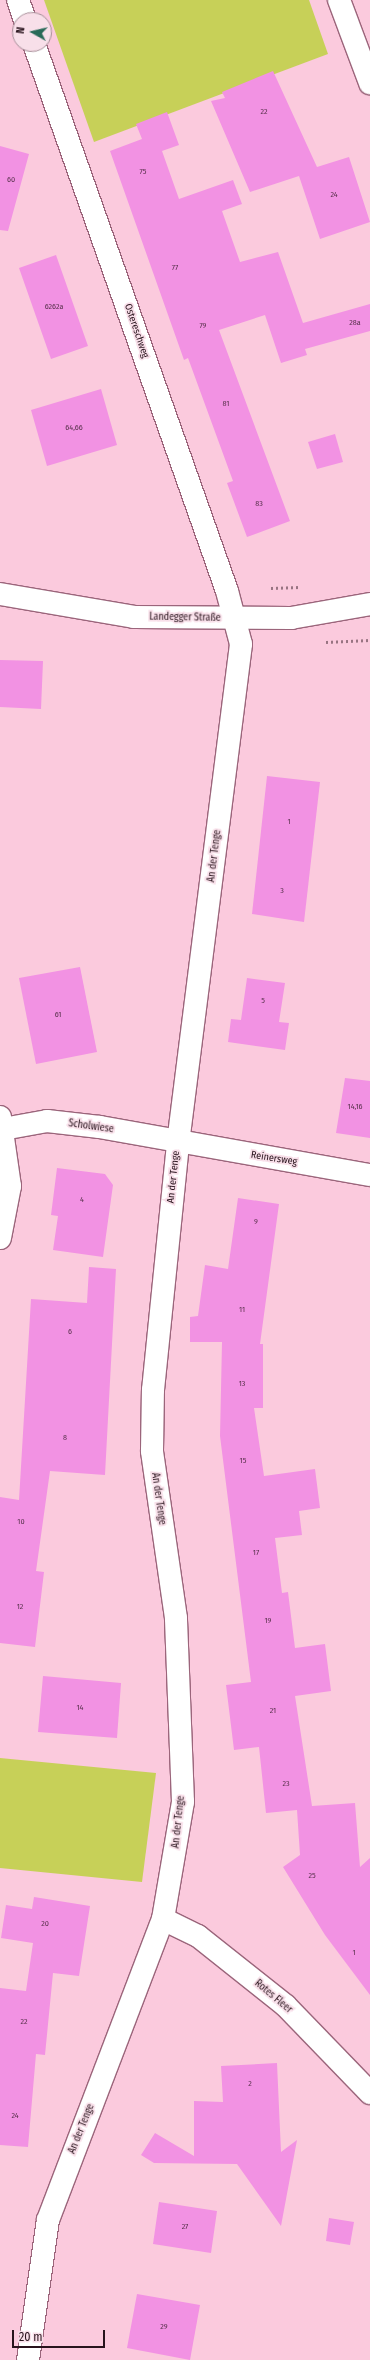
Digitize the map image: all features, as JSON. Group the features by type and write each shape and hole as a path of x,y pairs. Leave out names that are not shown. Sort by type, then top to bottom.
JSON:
{"street":[{"path":"18,0 22,12"},
{"path":"339,0 370,83"},
{"name":"Ostereschweg","path":"37,52 236,619"},
{"name":"Landegger Straße","path":"0,594 134,617 236,619 291,618 370,604"},
{"name":"An der Tenge","path":"28,2360 48,2220 163,1919 183,1802 182,1738 176,1618 152,1451 153,1390 178,1143 240,672 241,644 236,619"},
{"name":"Scholwiese","path":"0,1238 10,1186 1,1123 47,1122 100,1127 178,1143"},
{"name":"Reinersweg","path":"178,1143 370,1175"},
{"name":"Rotes Fleer","path":"163,1919 198,1936 286,2006 370,2093"}],"green space":[{"path":"44,0 309,0 328,54 94,142 52,23 52,12 48,12"},
{"path":"0,1758 156,1773 142,1882 0,1868"}],"building":[{"path":"273,71 317,167 349,157 370,222 320,239 299,176 250,192 211,101 225,98 222,92"},
{"path":"167,112 179,145 162,151 179,199 233,180 242,204 222,211 240,262 278,252 303,323 370,304 370,331 305,349 307,355 281,363 265,315 219,330 290,521 247,537 227,483 233,481 188,358 184,360 110,151 142,139 136,124"},
{"path":"0,146 29,154 8,231 0,230"},
{"path":"56,255 88,346 51,359 19,268"},
{"path":"101,389 117,445 47,466 31,410"},
{"path":"335,434 343,462 317,469 308,442"},
{"path":"0,660 43,661 41,709 0,707"},
{"path":"267,776 320,782 304,922 252,914"},
{"path":"80,967 97,1052 36,1064 19,978"},
{"path":"247,978 285,983 279,1022 289,1023 285,1050 228,1042 231,1019 241,1020"},
{"path":"345,1078 370,1081 370,1138 336,1133"},
{"path":"57,1168 105,1174 113,1185 103,1257 53,1250 58,1216 51,1215"},
{"path":"238,1198 279,1204 260,1344 263,1344 263,1408 254,1408 264,1476 315,1469 320,1508 299,1511 302,1535 275,1538 282,1593 288,1592 295,1648 325,1644 331,1691 295,1696 312,1806 355,1803 360,1867 370,1858 370,1995 325,1935 283,1867 300,1855 297,1810 266,1813 259,1747 234,1750 226,1685 251,1682 220,1436 222,1342 190,1342 190,1317 198,1316 205,1265 228,1269"},
{"path":"89,1267 116,1269 105,1475 50,1471 36,1571 44,1572 35,1647 0,1643 0,1497 19,1500 31,1299 87,1303"},
{"path":"43,1676 121,1683 117,1738 38,1732"},
{"path":"34,1897 90,1906 79,1976 53,1973 45,2055 36,2054 28,2147 0,2145 0,1988 26,1991 33,1943 1,1938 6,1905 32,1909"},
{"path":"277,2063 281,2152 297,2140 281,2226 237,2164 154,2163 141,2155 155,2133 194,2156 194,2101 223,2102 221,2066"},
{"path":"159,2202 217,2211 211,2253 153,2244"},
{"path":"329,2218 354,2222 350,2245 326,2241"},
{"path":"137,2294 200,2305 190,2360 127,2348"}]}
